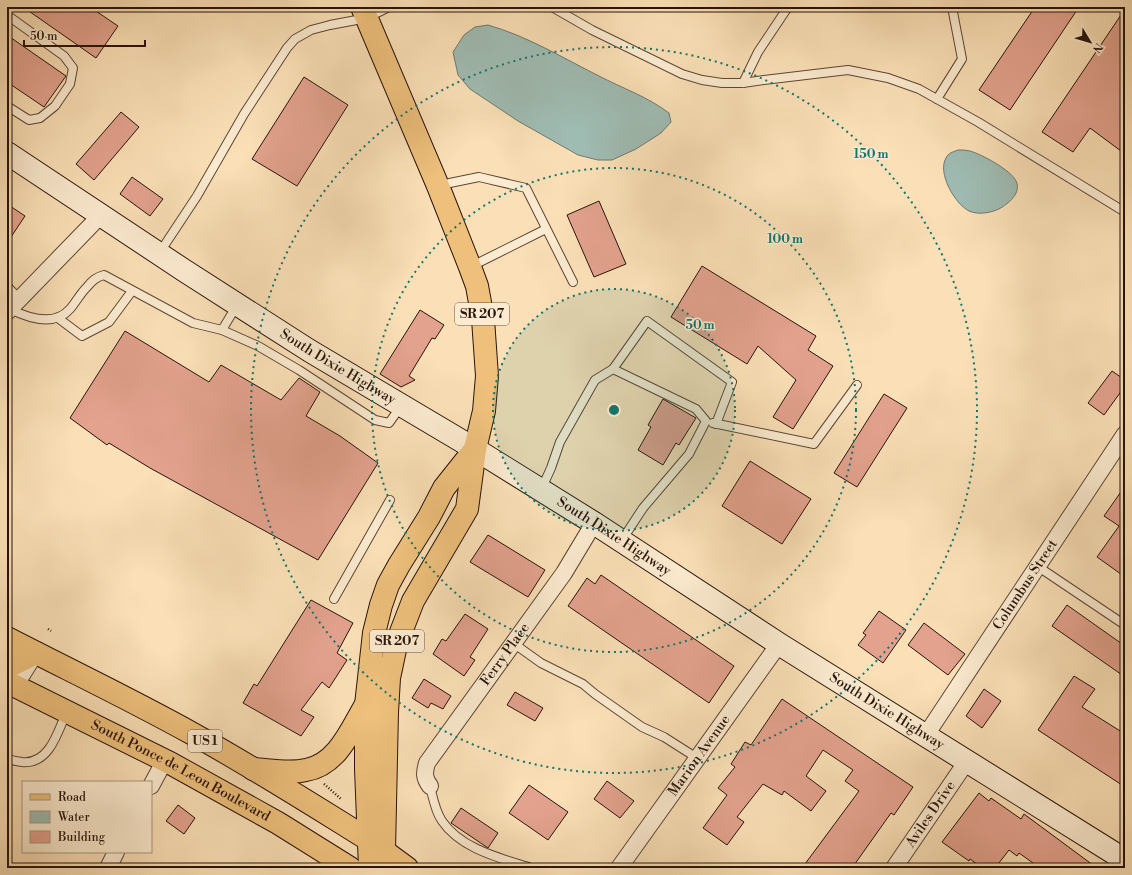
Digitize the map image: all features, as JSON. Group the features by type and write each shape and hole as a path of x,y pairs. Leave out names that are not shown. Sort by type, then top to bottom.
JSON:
{"main road":[{"name":"SR 207","path":"364,13 438,186 477,286 483,319 487,376 484,411 475,449 467,509 413,601 396,645 389,678 377,853 370,868"},
{"name":"South Dixie Highway","path":"7,153 100,216 237,305 310,351 475,449 594,523 779,644 1125,860"},
{"name":"SR 207","path":"377,853 366,769 366,705 374,633 388,585 429,517 444,488 475,449"},
{"name":"US 1","path":"8,639 145,708 253,769 377,853 408,868"},
{"path":"7,665 14,664 36,653"},
{"name":"South Ponce de Leon Boulevard","path":"11,684 165,760 303,837 350,868"},
{"path":"253,769 306,770 320,766 335,754 349,735 366,705"}],"street":[{"path":"12,307 100,216"},
{"name":"Columbus Street","path":"926,735 1037,566 1123,442"},
{"name":"Ferry Place","path":"430,786 426,780 424,772 427,763 564,573 594,523"},
{"name":"Marion Avenue","path":"618,868 779,644"},
{"path":"11,684 36,653"},
{"path":"152,784 165,760"},
{"name":"Aviles Drive","path":"894,868 967,761"},
{"path":"108,868 116,853"}],"lane":[{"path":"159,254 197,196 244,114 287,48 295,39 310,30 330,25 364,13 389,7"},
{"path":"552,7 592,30 682,74 702,80 722,83 743,83 848,70 888,78 919,89 978,122 1125,212"},
{"path":"743,83 758,52 788,7"},
{"path":"937,99 962,59 952,7"},
{"path":"7,15 64,56 73,68 70,84 55,106 40,118 29,120 7,106"},
{"path":"438,186 479,177 526,188 573,282"},
{"path":"470,267 546,229"},
{"path":"7,286 12,307 25,317 40,319 58,318 69,310 85,289 97,277 104,275 193,322 222,330 258,346 299,370 375,420 389,423 402,405"},
{"path":"58,318 82,336 109,322 132,291"},
{"path":"222,330 237,305"},
{"path":"541,490 551,468 560,442 596,380 613,369 647,321 732,382 716,424"},
{"path":"613,369 696,409 706,421 814,444 857,385"},
{"path":"622,541 643,508 689,454 706,421"},
{"path":"334,598 390,500"},
{"path":"1037,566 1125,625"},
{"path":"513,643 541,663 584,684 595,694 642,727 664,737 697,758"},
{"path":"7,758 11,761 27,762 38,759 47,752 54,740 66,711"},
{"path":"430,786 437,812 442,822 456,836 485,854 514,866 531,868"}],"path":[{"path":"324,783 346,803"}],"water":[{"path":"488,25 531,41 644,97 669,113 671,122 661,133 636,149 612,160 598,160 578,155 518,121 470,89 458,75 453,52 464,35 475,27"},
{"path":"958,150 966,150 981,155 1008,172 1016,181 1017,185 1016,194 1013,198 999,209 984,213 969,211 958,202 946,180 944,164 948,155"}],"building":[{"path":"23,7 90,7 118,26 96,58"},
{"path":"1035,7 1079,7 1010,110 979,90"},
{"path":"1125,9 1125,154 1090,128 1073,152 1042,132"},
{"path":"7,35 66,76 44,107 7,82"},
{"path":"304,77 348,105 297,186 252,159"},
{"path":"121,112 139,127 94,180 76,164"},
{"path":"132,177 163,199 150,216 120,194"},
{"path":"599,201 626,264 594,277 567,215"},
{"path":"7,204 25,216 7,243"},
{"path":"702,266 816,336 808,350 833,366 793,429 773,417 796,380 758,346 747,364 671,317"},
{"path":"420,310 444,325 435,339 432,338 409,376 415,380 401,387 380,374"},
{"path":"125,331 209,382 221,365 281,400 299,378 320,392 306,416 340,436 378,463 318,560 150,468 109,443 107,445 70,418"},
{"path":"1112,371 1125,380 1125,386 1104,415 1088,403"},
{"path":"884,394 907,408 857,487 834,473"},
{"path":"663,399 696,418 679,445 676,443 663,465 638,450 651,427 648,425"},
{"path":"750,461 811,499 782,544 722,506"},
{"path":"1125,486 1125,577 1097,557 1119,526 1104,516"},
{"path":"488,535 545,570 528,597 470,562"},
{"path":"601,575 734,666 709,703 568,606 587,578 595,584"},
{"path":"311,600 353,623 337,653 347,660 329,688 322,682 301,710 314,717 301,736 243,703 254,684 257,686"},
{"path":"1067,605 1125,646 1125,677 1052,626"},
{"path":"879,611 906,630 883,663 858,645 866,635 863,633"},
{"path":"465,614 488,629 470,657 475,660 464,676 433,654 442,639 446,641"},
{"path":"924,623 965,654 948,675 908,645"},
{"path":"1074,676 1095,689 1082,707 1125,734 1125,787 1038,730"},
{"path":"424,679 451,696 443,709 431,703 428,708 412,698"},
{"path":"984,689 1001,701 982,728 966,716"},
{"path":"515,692 543,708 535,721 507,705"},
{"path":"782,699 913,787 894,815 891,813 852,868 802,868 859,791 845,781 853,770 823,750 806,776 826,791 811,811 784,791 782,795 763,784 737,817 744,822 727,845 703,828 727,795 718,788 735,767 731,764 745,742 751,745"},
{"path":"607,781 634,801 620,818 594,799"},
{"path":"529,785 568,812 548,840 509,813"},
{"path":"979,793 989,801 991,798 1021,819 1024,814 1097,868 1040,868 1019,853 1017,856 1009,850 995,868 982,868 970,859 969,861 942,842"},
{"path":"178,805 195,818 184,834 166,821"},
{"path":"461,808 498,833 488,848 451,823"}]}
